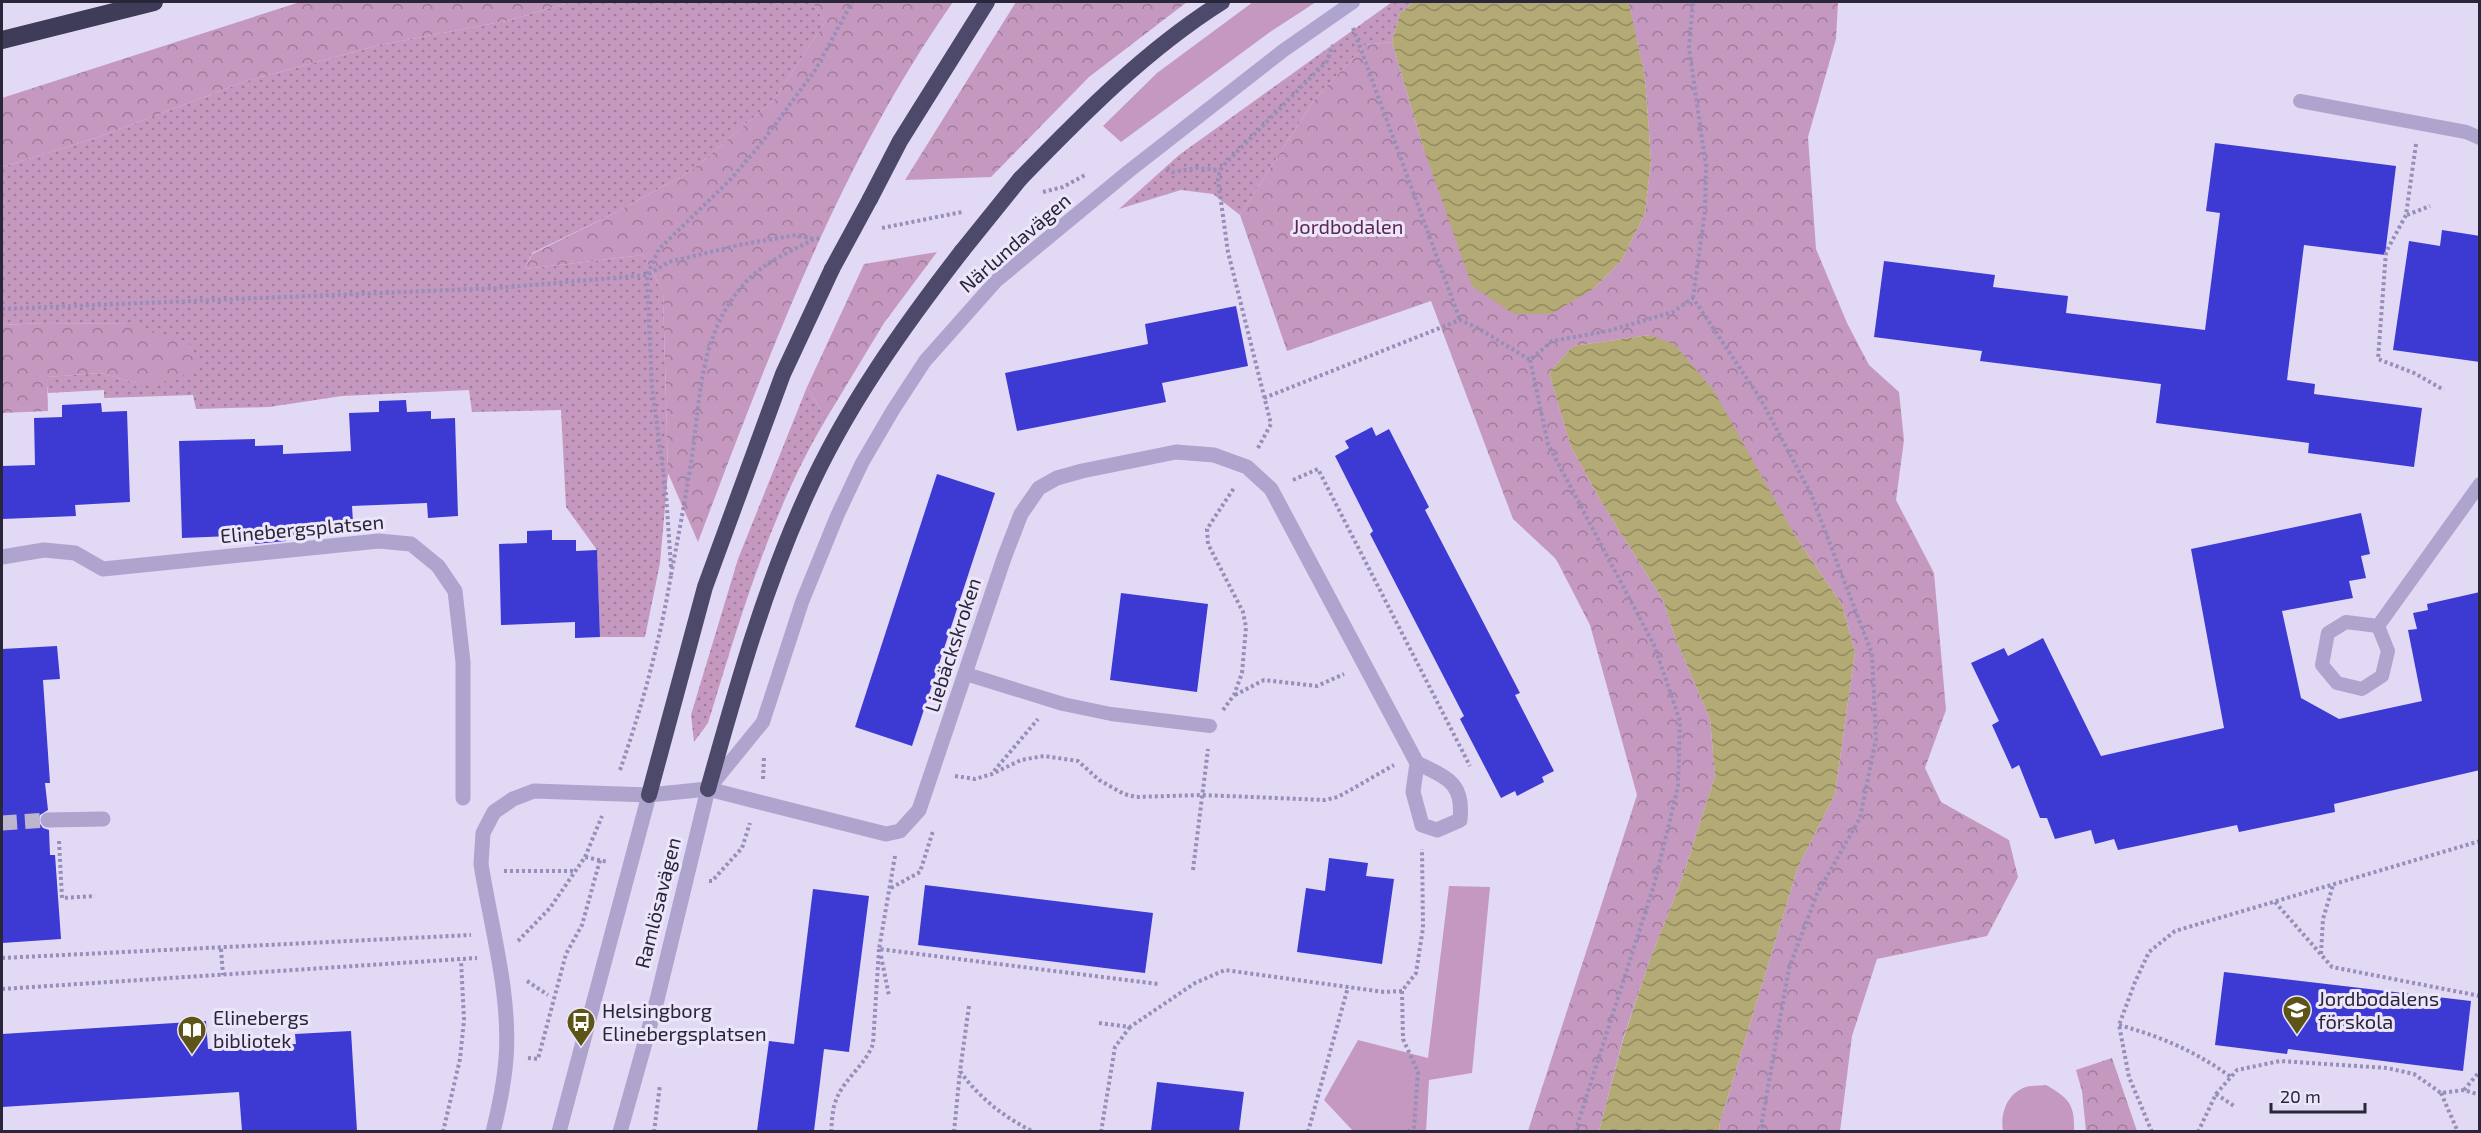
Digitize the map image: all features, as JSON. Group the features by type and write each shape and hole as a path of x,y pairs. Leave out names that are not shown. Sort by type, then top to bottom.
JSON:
{"highway":[{"path":"2,40 154,2"},
{"path":"649,795 708,577 783,374 832,269 900,141 987,2"},
{"path":"708,789 746,651 772,576 806,495 838,434 876,371 916,311 1020,179 1103,95 1156,50 1222,2"}],"street":[{"name":"Liebäckskroken","path":"900,831 919,810 1008,547 1021,514 1039,488 1057,478 1082,471 1176,452 1214,454 1247,467"},
{"path":"1247,467 1271,489 1415,759 1451,780 1462,803 1460,820 1437,830 1422,825 1413,792 1415,759"},
{"name":"Elinebergsplatsen","path":"2,557 44,550 75,553 103,569 379,541 411,544 438,566 455,591 463,662 463,798"},
{"path":"493,1131 501,1101 506,1057 504,1001 481,864 481,843 483,833 494,812 513,799 534,791 649,795 708,789 886,834 900,831"},
{"name":"Ramlösavägen","path":"620,1131 657,1000 708,789"},
{"name":"Ramlösavägen","path":"559,1131 649,795"},
{"path":"48,820 103,819"}],"lane":[{"name":"Närlundavägen","path":"708,789 763,722 802,602 837,516 862,463 892,410 925,361 996,280 1284,50 1349,4"},
{"path":"2300,100 2466,132 2480,138"},
{"path":"2378,626 2480,484"},
{"path":"2346,622 2378,626 2388,651 2382,676 2362,689 2337,683 2322,666 2328,633 2346,622"},
{"path":"966,674 1054,701 1111,714 1210,726"}],"path":[{"path":"671,575 666,494 652,387 646,275 659,249 730,180 760,145 816,69 852,2"},
{"path":"1693,2 1689,48 1706,166 1705,211 1693,298 1760,398 1811,494 1872,654 1876,739 1860,818 1817,894 1789,968 1762,1121 1764,1131"},
{"path":"1193,870 1210,726 1234,695 1242,673 1246,627 1243,612 1208,544 1207,529 1247,467 1271,424 1228,252 1218,180 1220,170 1327,61 1349,4"},
{"path":"1349,4 1460,320"},
{"path":"2419,123 2406,215 2386,252 2378,359 2414,373 2444,390"},
{"path":"1154,152 1173,172 1197,168 1220,170"},
{"path":"2406,215 2430,206"},
{"path":"2,310 498,288 646,275 669,262 739,245 796,235 814,239 766,264 746,282 730,302 715,331 706,355 692,461 671,575 655,653 636,724 612,794 585,857 550,908 522,938 497,956 461,960 2,989"},
{"path":"1530,360 1552,341 1608,331 1673,312 1693,298"},
{"path":"1264,399 1460,320 1478,328 1530,360 1548,444 1654,645 1680,721 1678,787 1654,885 1578,1123 1578,1131"},
{"path":"1271,489 1318,469 1473,773"},
{"path":"1234,695 1264,680 1317,686 1364,664"},
{"path":"992,774 1054,701"},
{"path":"949,776 975,779 992,774 1021,760 1044,756 1078,762 1099,780 1124,794 1145,797 1202,795 1326,800 1338,797 1367,779 1415,759"},
{"path":"687,875 712,881 742,848 757,801"},
{"path":"1407,1131 1414,1127 1418,1072 1403,1040 1402,991 1416,973 1423,928 1422,825"},
{"path":"831,1131 835,1103 847,1081 870,1052 873,1044 879,949 900,831"},
{"path":"2152,1131 2129,1077 2119,1025 2149,952 2175,931 2480,841"},
{"path":"585,857 631,866"},
{"path":"531,1058 538,1059 547,1036 566,954 582,925 600,860"},
{"path":"60,865 62,898 95,896"},
{"path":"499,871 576,871"},
{"path":"2321,955 2323,919 2334,884"},
{"path":"2274,902 2332,967 2480,996"},
{"path":"2,958 221,949 493,933"},
{"path":"221,949 223,975"},
{"path":"879,949 1158,984"},
{"path":"879,949 890,996"},
{"path":"442,1131 460,1059 464,1020 461,960"},
{"path":"1101,1131 1115,1047 1130,1027 1195,983 1225,970 1384,992 1402,991"},
{"path":"524,979 548,995"},
{"path":"1308,1131 1348,987"},
{"path":"954,1131 969,1006"},
{"path":"1099,1023 1130,1027"},
{"path":"2119,1025 2166,1039 2210,1062 2231,1077"},
{"path":"2198,1131 2217,1095 2237,1070 2280,1061 2375,1067 2414,1074 2441,1093 2458,1131"},
{"path":"960,1071 993,1106 1009,1118 1034,1131"},
{"path":"2464,1090 2480,1071"},
{"path":"2441,1093 2464,1090 2480,1095"},
{"path":"2217,1095 2234,1106"}],"green space":[{"path":"300,2 571,2 506,21 380,45 246,81 99,137 2,167 2,98"},
{"path":"571,2 812,2 825,22 774,100 691,171 611,215 532,253 525,269 643,255 663,292 668,473 660,563 645,637 600,637 597,550 566,507 561,410 472,412 469,390 342,396 269,407 196,409 193,395 104,398 104,390 48,393 46,377 100,373 136,383 134,324 2,325 2,167 99,137 246,81 380,45 506,21"},
{"path":"812,2 953,2 912,65 840,196 780,332 698,542 668,473 663,292 643,255 525,269 532,254 611,215 691,171 774,100 825,22"},
{"path":"1016,2 1187,2 1089,77 991,177 905,180"},
{"path":"1253,2 1316,2 1270,32 1121,142 1103,126 1157,73"},
{"path":"1392,2 1414,2 1400,13 1392,42 1365,45 1314,100 1240,215 1213,194 1181,190 1119,209 1179,155"},
{"name":"Jordbodalen","path":"1628,2 1838,2 1836,39 1808,137 1816,249 1847,323 1869,365 1899,392 1904,440 1896,500 1934,573 1946,710 1925,768 1941,802 2009,840 2018,877 1987,936 1877,959 1852,1036 1840,1131 1719,1131 1798,867 1835,794 1855,652 1842,605 1794,534 1650,335 1573,346 1549,373 1571,447 1602,503 1663,600 1676,640 1710,719 1715,776 1682,879 1650,959 1623,1039 1599,1131 1528,1131 1637,795 1590,625 1556,559 1513,519 1431,301 1287,351 1240,215 1314,100 1365,45 1392,42 1424,150 1593,289 1622,260 1645,213 1651,160 1645,77"},
{"path":"937,252 884,323 826,419 807,387 864,264"},
{"path":"134,324 191,345 201,368 170,381 136,383 100,373 47,377 48,411 2,413 2,325"},
{"path":"807,387 826,419 806,455 772,529 708,723 694,742 691,715 738,559"},
{"path":"1449,886 1490,887 1472,1073 1429,1080 1426,1131 1353,1131 1324,1100 1358,1040 1428,1058"},
{"path":"2112,1058 2137,1131 2086,1131 2082,1091 2076,1070"},
{"path":"2046,1085 2069,1103 2072,1108 2074,1131 2003,1131 2004,1111 2014,1094 2026,1087"}],"water":[{"path":"1414,2 1628,2 1629,4 1645,77 1651,160 1645,213 1622,260 1593,289 1551,314 1514,314 1472,286 1424,150 1392,42 1400,13"},
{"path":"1650,335 1674,344 1714,391 1794,534 1842,605 1855,652 1835,794 1798,867 1719,1131 1599,1131 1623,1040 1650,959 1682,879 1715,776 1710,719 1676,640 1663,600 1602,503 1571,447 1549,373 1573,346"}],"building":[{"path":"2215,143 2396,166 2385,255 2304,245 2287,380 2315,384 2314,394 2422,408 2414,467 2308,453 2309,443 2156,423 2161,384 1980,361 1982,351 1874,337 1884,261 1995,275 1993,287 2068,296 2066,313 2205,330 2220,213 2206,211"},
{"path":"2442,230 2480,236 2480,362 2393,350 2409,241 2440,246"},
{"path":"1236,306 1248,366 1162,383 1166,402 1017,431 1005,373 1148,344 1145,324"},
{"path":"406,400 407,412 431,411 431,419 455,418 458,516 428,518 427,503 352,506 353,522 304,524 305,535 286,536 286,541 255,544 255,535 182,538 179,441 255,439 255,446 283,445 283,454 351,451 349,413 379,412 379,401"},
{"path":"101,403 102,412 127,411 130,502 75,505 76,516 2,519 2,466 35,465 34,418 62,417 62,405"},
{"path":"1372,427 1376,436 1389,429 1429,507 1425,510 1520,693 1515,695 1554,771 1542,777 1544,782 1517,796 1515,791 1501,798 1460,719 1464,716 1370,534 1373,531 1335,456 1349,448 1345,441"},
{"path":"937,474 995,493 912,746 855,727"},
{"path":"2361,513 2370,554 2361,556 2366,578 2349,581 2353,598 2282,611 2301,698 2339,719 2422,701 2408,630 2417,629 2413,613 2428,610 2427,604 2480,592 2480,770 2334,804 2335,812 2239,832 2237,825 2118,850 2114,839 2095,844 2091,830 2055,839 2047,818 2040,818 2019,765 2012,769 1992,725 1999,721 1971,663 2004,648 2008,656 2043,638 2101,756 2224,728 2191,549"},
{"path":"552,530 552,540 576,540 576,551 597,550 600,637 575,638 575,622 501,625 499,544 527,543 527,531"},
{"path":"1121,593 1208,604 1197,692 1110,680"},
{"path":"57,646 60,679 43,680 50,783 45,783 48,810 40,815 38,821 43,828 49,830 50,855 55,855 61,939 2,943 2,649"},
{"path":"1329,858 1368,863 1366,876 1394,879 1382,964 1297,952 1306,888 1325,891"},
{"path":"925,885 1153,913 1145,973 918,945"},
{"path":"813,889 869,896 849,1052 824,1049 814,1131 757,1131 769,1041 794,1044"},
{"path":"2224,972 2471,1001 2463,1071 2288,1049 2287,1054 2215,1045"},
{"path":"206,1021 208,1049 296,1044 295,1034 351,1031 357,1131 242,1131 239,1092 2,1107 2,1034"},
{"path":"1157,1082 1244,1092 1239,1131 1151,1131"}],"tunnel":[{"path":"2,823 48,820"}],"place":[{"name":"Jordbodalens förskola","path":"2297,1036"},
{"name":"Helsingborg Elinebergsplatsen","path":"581,1048"},
{"name":"Elinebergs bibliotek","path":"192,1056"}]}
